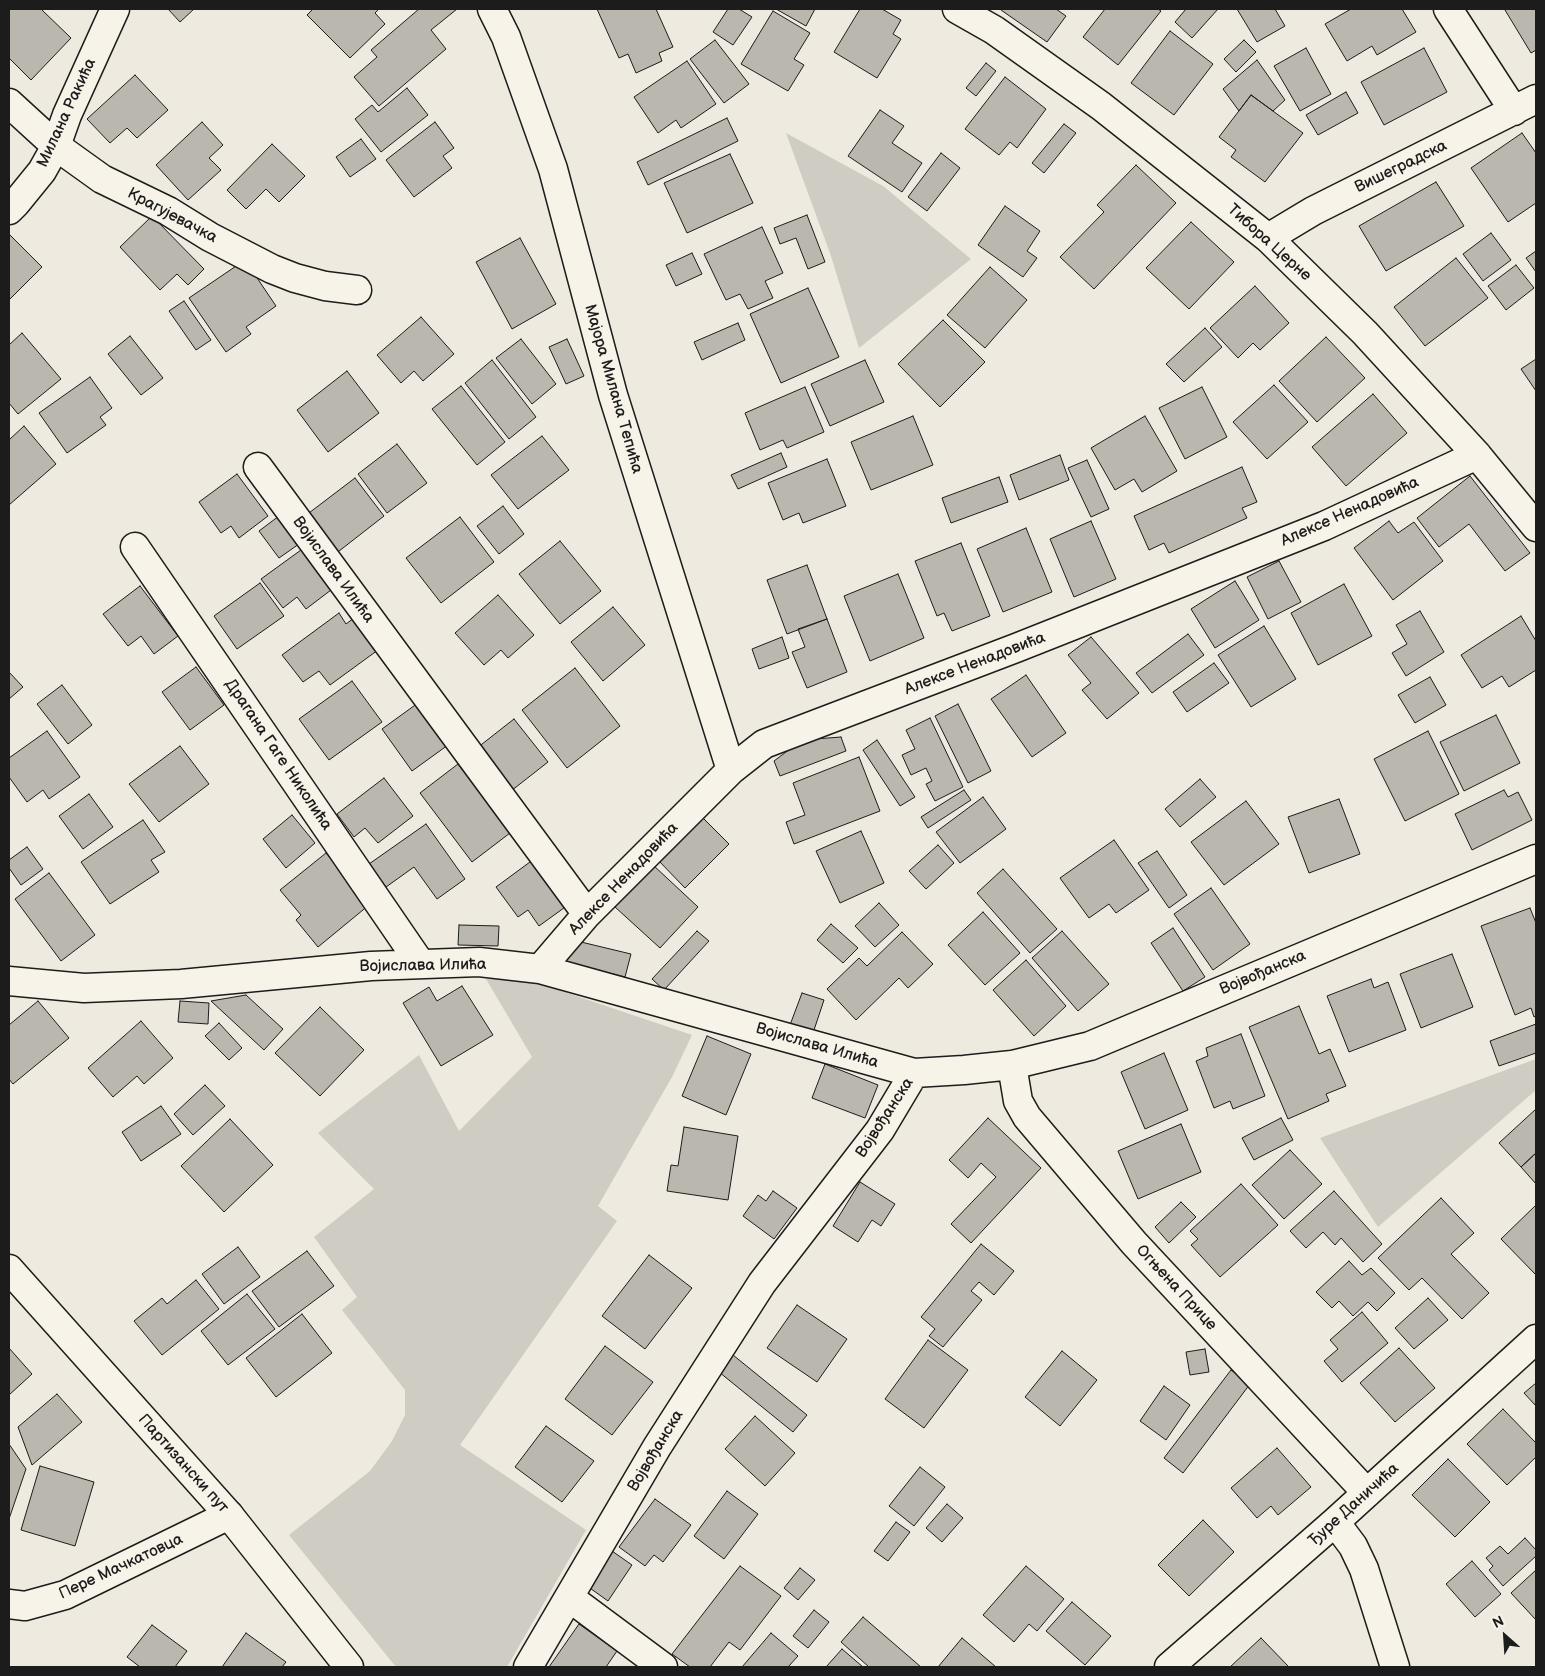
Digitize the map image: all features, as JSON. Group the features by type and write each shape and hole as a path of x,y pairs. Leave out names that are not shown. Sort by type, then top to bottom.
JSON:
{"street":[{"name":"Милана Ракића","path":"9,210 42,171 56,146 67,115 115,9"},
{"name":"Мајора Милана Тепића","path":"492,9 506,38 553,169 613,395 731,770"},
{"name":"Тибора Церне","path":"956,9 994,30 1101,106 1268,238 1365,333 1477,455 1536,527"},
{"path":"1448,9 1525,105"},
{"name":"Крагујевачка","path":"9,103 56,146 102,179 168,211 210,237 272,268 295,278 326,286 357,290"},
{"name":"Вишеградска","path":"1268,238 1313,211 1525,105"},
{"name":"Алексе Ненадовића","path":"540,969 587,914 731,770 764,744 1025,645 1324,526 1477,455"},
{"name":"Војислава Илића","path":"258,467 587,914"},
{"name":"Драгана Гаге Николића","path":"135,547 420,963"},
{"name":"Војвођанска","path":"528,1667 658,1447 762,1283 880,1130 914,1073 1012,1065 1064,1054 1090,1046 1536,860"},
{"name":"Војислава Илића","path":"9,981 84,988 181,984 371,966 479,962 540,969 914,1073"},
{"name":"Огњена Прице","path":"1012,1065 1018,1100 1027,1117 1134,1243 1367,1493"},
{"name":"Партизански пут","path":"9,1269 229,1516 349,1667"},
{"name":"Ђуре Даничића","path":"1169,1667 1335,1522 1536,1339"},
{"name":"Пере Мачкатовца","path":"9,1604 25,1606 65,1595 229,1516"},
{"path":"1335,1522 1353,1546 1364,1570 1395,1667"},
{"path":"570,1598 663,1667"}],"shaded area":[{"path":"786,133 883,186 971,259 859,348 831,256"},
{"path":"486,979 526,979 692,1035 672,1077 598,1206 617,1221 460,1445 586,1530 507,1667 396,1667 289,1535 370,1471 392,1441 405,1415 405,1390 342,1310 357,1297 314,1237 374,1189 318,1133 419,1055 459,1131 532,1057"},
{"path":"1536,1059 1536,1090 1378,1227 1320,1138"}],"building":[{"path":"9,9 41,9 71,38 31,80 9,58"},
{"path":"168,9 194,9 180,22"},
{"path":"313,9 379,9 375,13 385,24 350,58 307,15"},
{"path":"419,9 457,9 431,30 446,49 379,106 354,77 377,57 371,50"},
{"path":"597,9 656,9 673,47 659,53 662,61 636,73 628,54 619,58"},
{"path":"728,9 739,9 752,17 733,45 713,32"},
{"path":"776,9 815,9 806,26"},
{"path":"860,9 882,9 901,20 893,34 901,39 877,78 834,52"},
{"path":"1002,9 1056,9 1066,16 1047,42"},
{"path":"1105,9 1158,9 1161,11 1118,65 1083,37"},
{"path":"1186,9 1218,9 1192,38 1175,22"},
{"path":"1237,9 1275,9 1285,26 1257,42"},
{"path":"1351,9 1402,9 1416,32 1377,55 1372,46 1347,61 1325,24"},
{"path":"1536,9 1536,50 1531,53 1505,10"},
{"path":"773,11 810,33 794,59 804,65 788,91 741,64"},
{"path":"1170,31 1213,64 1174,115 1131,83"},
{"path":"715,40 749,84 724,103 690,59"},
{"path":"1244,40 1256,52 1236,72 1224,59"},
{"path":"1306,48 1331,94 1300,111 1274,66"},
{"path":"1424,48 1447,92 1384,125 1361,82"},
{"path":"1257,60 1285,100 1273,111 1251,95 1239,111 1223,89"},
{"path":"687,61 716,104 681,128 676,120 658,133 634,97"},
{"path":"986,63 996,71 976,96 966,88"},
{"path":"135,75 168,110 137,138 127,128 110,143 87,119"},
{"path":"1005,77 1046,109 1017,148 1010,142 999,155 965,129"},
{"path":"407,88 428,115 381,152 355,119 372,105 378,112"},
{"path":"1346,92 1358,113 1318,135 1306,115"},
{"path":"1251,95 1303,133 1265,182 1231,157 1236,150 1219,137"},
{"path":"880,110 904,126 892,143 922,163 902,192 848,156"},
{"path":"727,118 738,141 648,185 637,162"},
{"path":"202,122 223,145 209,158 221,170 188,200 156,165"},
{"path":"435,122 454,148 443,156 452,168 414,197 386,160"},
{"path":"1064,124 1076,133 1044,173 1032,163"},
{"path":"1522,133 1536,153 1536,203 1508,222 1471,168"},
{"path":"361,139 376,159 350,177 336,157"},
{"path":"272,144 305,176 279,202 266,189 246,209 227,190"},
{"path":"941,153 960,168 927,211 908,197"},
{"path":"730,154 753,203 687,233 664,183"},
{"path":"1136,165 1176,203 1094,289 1060,257 1104,212 1097,205"},
{"path":"1436,182 1464,226 1386,271 1359,226"},
{"path":"1005,206 1040,231 1027,251 1037,258 1023,277 978,245"},
{"path":"807,215 825,262 808,269 796,238 780,244 774,228"},
{"path":"152,216 204,269 188,285 177,274 160,290 120,247"},
{"path":"1191,222 1234,262 1189,309 1146,268"},
{"path":"762,227 783,273 765,281 773,298 748,309 740,294 726,300 704,254"},
{"path":"1491,233 1511,260 1483,281 1463,254"},
{"path":"9,234 42,267 9,300"},
{"path":"520,238 556,304 512,329 476,262"},
{"path":"1536,251 1536,272 1526,258"},
{"path":"692,253 702,274 676,286 666,265"},
{"path":"1456,258 1488,298 1425,346 1394,307"},
{"path":"245,260 276,306 246,327 251,334 226,352 189,298"},
{"path":"1516,265 1534,288 1506,310 1488,286"},
{"path":"990,267 1027,300 985,348 947,315"},
{"path":"1255,286 1289,323 1260,350 1253,343 1238,358 1210,328"},
{"path":"808,288 839,357 781,383 750,314"},
{"path":"184,301 211,340 196,350 169,311"},
{"path":"421,317 454,354 423,381 414,371 401,383 377,355"},
{"path":"943,320 985,362 940,407 898,364"},
{"path":"738,323 745,340 702,360 694,342"},
{"path":"1205,328 1222,347 1184,382 1166,364"},
{"path":"22,333 61,379 18,414 9,403 9,345"},
{"path":"130,336 163,378 141,395 108,354"},
{"path":"1326,337 1365,378 1317,422 1279,381"},
{"path":"521,339 556,384 532,404 496,358"},
{"path":"567,339 584,376 566,384 549,347"},
{"path":"1536,359 1536,391 1521,369"},
{"path":"492,360 536,417 509,439 465,383"},
{"path":"865,360 884,402 830,426 811,384"},
{"path":"347,371 379,413 328,452 297,410"},
{"path":"90,377 112,408 100,417 106,425 67,453 39,413"},
{"path":"1274,385 1308,422 1267,459 1233,422"},
{"path":"461,386 505,442 477,465 432,409"},
{"path":"805,387 824,432 787,448 783,440 760,450 745,413"},
{"path":"1202,387 1227,437 1185,459 1159,408"},
{"path":"1373,394 1407,433 1346,486 1312,447"},
{"path":"913,416 933,465 871,490 851,442"},
{"path":"1145,416 1177,471 1142,492 1134,479 1115,490 1091,448"},
{"path":"24,426 56,464 9,505 9,440"},
{"path":"542,436 569,470 518,509 491,475"},
{"path":"397,444 427,483 387,513 358,474"},
{"path":"781,453 787,467 738,489 731,475"},
{"path":"1060,455 1069,480 1019,500 1010,475"},
{"path":"827,459 846,506 803,523 799,513 783,520 768,483"},
{"path":"1087,460 1109,509 1091,517 1068,468"},
{"path":"1242,467 1257,502 1242,508 1247,518 1169,553 1164,543 1149,550 1134,516"},
{"path":"237,474 268,516 239,538 231,526 221,533 199,502"},
{"path":"1470,476 1530,553 1505,571 1469,524 1439,547 1417,518"},
{"path":"999,477 1008,502 951,523 942,498"},
{"path":"355,478 384,516 334,555 305,516"},
{"path":"503,506 524,534 499,554 477,526"},
{"path":"279,516 299,544 279,558 259,531"},
{"path":"460,517 494,562 441,603 406,558"},
{"path":"1091,521 1116,579 1074,597 1050,539"},
{"path":"1389,521 1398,533 1414,522 1443,561 1393,600 1354,548"},
{"path":"1026,528 1052,592 1003,612 977,549"},
{"path":"560,541 601,591 560,624 519,574"},
{"path":"961,543 990,616 952,631 944,613 937,616 915,561"},
{"path":"301,550 331,590 306,609 297,597 283,608 261,579"},
{"path":"1279,561 1301,602 1268,619 1247,577"},
{"path":"807,565 827,619 787,634 767,580"},
{"path":"898,574 924,638 870,661 844,596"},
{"path":"1235,581 1259,620 1215,648 1191,609"},
{"path":"260,583 284,616 237,649 214,616"},
{"path":"1344,584 1372,636 1318,665 1291,613"},
{"path":"140,586 178,636 154,654 141,636 128,646 103,614"},
{"path":"498,595 534,635 508,658 501,650 484,665 455,633"},
{"path":"613,607 645,645 603,681 571,642"},
{"path":"1420,611 1444,652 1406,676 1392,653 1407,644 1396,625"},
{"path":"339,613 346,624 354,618 378,650 330,685 319,671 303,682 282,655"},
{"path":"1521,616 1536,641 1536,670 1509,687 1502,676 1482,688 1461,655"},
{"path":"827,619 847,672 807,688 792,652 805,647 798,629"},
{"path":"1264,626 1296,679 1251,707 1218,655"},
{"path":"1188,634 1204,655 1152,693 1136,673"},
{"path":"782,637 789,658 759,669 752,649"},
{"path":"1091,637 1139,693 1107,719 1082,690 1091,683 1068,655"},
{"path":"1214,663 1229,683 1187,712 1173,692"},
{"path":"196,667 224,705 190,730 162,692"},
{"path":"575,668 620,726 567,768 522,710"},
{"path":"9,672 23,687 9,699"},
{"path":"1026,675 1066,733 1032,757 991,699"},
{"path":"1430,677 1446,705 1415,723 1398,695"},
{"path":"352,681 382,722 329,760 299,719"},
{"path":"62,685 92,725 68,744 37,704"},
{"path":"418,703 448,745 412,771 382,729"},
{"path":"958,704 991,771 968,783 935,716"},
{"path":"1496,715 1520,763 1464,791 1440,742"},
{"path":"930,718 963,787 935,801 926,784 932,781 926,768 911,775 902,755 915,749 906,730"},
{"path":"514,719 548,762 511,791 477,748"},
{"path":"47,731 80,777 49,799 43,790 27,802 9,777 9,758"},
{"path":"1428,731 1459,794 1405,821 1374,759"},
{"path":"841,737 846,751 780,776 774,761 802,740"},
{"path":"877,740 915,797 900,806 863,750"},
{"path":"180,746 209,784 159,822 129,784"},
{"path":"859,757 880,811 794,844 786,822 805,815 793,783"},
{"path":"458,764 510,833 472,862 420,793"},
{"path":"384,778 413,816 378,843 365,828 354,837 337,814"},
{"path":"1200,779 1216,797 1180,827 1165,809"},
{"path":"964,790 971,800 928,828 921,817"},
{"path":"1504,790 1508,797 1518,792 1532,820 1472,850 1455,814"},
{"path":"89,794 113,827 83,849 59,816"},
{"path":"983,797 1006,829 960,863 936,832"},
{"path":"1339,799 1360,854 1309,873 1288,817"},
{"path":"1246,801 1279,844 1224,885 1191,842"},
{"path":"292,815 315,843 286,868 263,839"},
{"path":"702,817 729,844 685,888 658,860"},
{"path":"143,820 165,852 151,860 159,872 110,904 81,862"},
{"path":"426,824 465,879 437,899 414,867 386,887 369,864"},
{"path":"861,831 884,883 840,903 816,851"},
{"path":"1114,840 1149,890 1116,913 1109,904 1089,918 1060,878"},
{"path":"938,845 954,863 926,889 909,871"},
{"path":"27,847 43,869 21,885 9,868 9,860"},
{"path":"1157,851 1187,895 1169,908 1138,863"},
{"path":"326,853 369,905 318,947 296,920 301,915 280,890"},
{"path":"534,859 568,905 539,926 528,910 518,917 496,887"},
{"path":"653,865 698,907 660,948 615,907"},
{"path":"1003,869 1057,929 1030,953 977,893"},
{"path":"49,873 95,935 61,961 15,899"},
{"path":"1211,888 1250,944 1213,970 1174,914"},
{"path":"879,903 899,925 875,947 855,926"},
{"path":"1530,908 1536,923 1536,1016 1534,1017 1531,1008 1515,1015 1481,926"},
{"path":"983,912 1020,953 985,985 948,945"},
{"path":"831,924 858,948 843,963 817,940"},
{"path":"459,925 499,926 498,946 458,945"},
{"path":"1173,928 1205,977 1183,991 1151,943"},
{"path":"697,931 709,941 664,990 652,979"},
{"path":"1062,931 1109,984 1078,1011 1032,958"},
{"path":"902,932 933,964 908,988 899,978 856,1020 827,989 859,958 867,966"},
{"path":"581,942 631,954 625,977 565,962"},
{"path":"1452,954 1473,1007 1421,1028 1400,974"},
{"path":"1026,960 1066,1006 1034,1036 993,990"},
{"path":"1371,979 1374,988 1388,982 1406,1030 1349,1052 1327,996"},
{"path":"462,986 493,1035 441,1066 403,1003 429,987 437,1001"},
{"path":"802,993 824,1000 813,1033 790,1025"},
{"path":"246,995 283,1029 264,1050 211,1001"},
{"path":"38,1001 69,1038 13,1084 9,1079 9,1025"},
{"path":"180,1001 209,1003 208,1024 178,1022"},
{"path":"1299,1006 1319,1054 1330,1049 1346,1086 1326,1094 1329,1101 1288,1119 1249,1027"},
{"path":"320,1007 364,1050 320,1096 275,1053"},
{"path":"141,1021 173,1058 144,1084 137,1076 113,1097 88,1068"},
{"path":"219,1023 242,1048 229,1060 205,1036"},
{"path":"1536,1024 1536,1053 1499,1066 1490,1041"},
{"path":"1241,1034 1265,1096 1233,1109 1230,1101 1214,1108 1196,1061 1208,1056 1206,1048"},
{"path":"707,1036 751,1054 726,1115 682,1096"},
{"path":"1164,1053 1188,1110 1145,1129 1121,1072"},
{"path":"825,1064 878,1085 865,1118 812,1098"},
{"path":"205,1085 225,1106 193,1135 174,1114"},
{"path":"161,1106 181,1134 141,1161 122,1132"},
{"path":"1536,1109 1536,1153 1521,1167 1499,1143"},
{"path":"988,1118 1041,1168 971,1243 951,1224 996,1177 981,1163 968,1178 949,1160"},
{"path":"1281,1118 1293,1140 1254,1160 1242,1138"},
{"path":"230,1119 273,1165 224,1212 181,1166"},
{"path":"1181,1124 1201,1172 1138,1199 1118,1151"},
{"path":"684,1127 738,1136 728,1200 667,1191 671,1165 678,1166"},
{"path":"1290,1150 1322,1184 1284,1219 1252,1185"},
{"path":"1536,1153 1536,1184 1521,1167"},
{"path":"860,1182 895,1204 881,1226 872,1220 858,1242 833,1226"},
{"path":"1241,1184 1278,1225 1220,1277 1191,1245 1198,1239 1190,1231"},
{"path":"773,1191 797,1208 774,1239 743,1216 758,1195 766,1201"},
{"path":"1334,1191 1382,1244 1363,1262 1341,1238 1335,1245 1323,1232 1306,1248 1290,1231"},
{"path":"1441,1198 1474,1233 1451,1254 1489,1293 1462,1319 1422,1278 1409,1290 1378,1258"},
{"path":"1181,1202 1196,1217 1169,1243 1155,1227"},
{"path":"1536,1205 1536,1275 1501,1239"},
{"path":"981,1244 1014,1271 994,1295 979,1282 971,1291 982,1300 943,1347 929,1336 935,1329 921,1317"},
{"path":"238,1247 260,1277 224,1304 202,1274"},
{"path":"307,1251 334,1286 279,1327 252,1291"},
{"path":"649,1255 692,1288 645,1349 602,1316"},
{"path":"1349,1261 1362,1275 1371,1268 1395,1293 1377,1311 1368,1302 1353,1316 1339,1301 1332,1308 1316,1292"},
{"path":"196,1280 219,1309 162,1355 134,1321 162,1298 167,1304"},
{"path":"247,1294 275,1329 228,1365 201,1331"},
{"path":"1428,1298 1448,1320 1414,1349 1395,1328"},
{"path":"797,1305 847,1339 817,1382 767,1348"},
{"path":"1362,1312 1388,1343 1342,1382 1324,1361 1338,1349 1330,1340"},
{"path":"302,1314 332,1353 276,1397 246,1358"},
{"path":"928,1340 968,1370 924,1428 885,1399"},
{"path":"605,1346 653,1382 612,1435 565,1399"},
{"path":"9,1348 32,1374 9,1395"},
{"path":"1399,1348 1435,1388 1395,1422 1360,1383"},
{"path":"1205,1349 1209,1372 1190,1375 1186,1352"},
{"path":"1062,1351 1097,1380 1060,1426 1025,1397"},
{"path":"733,1355 807,1415 793,1432 719,1372"},
{"path":"1231,1370 1250,1384 1183,1473 1164,1458"},
{"path":"1536,1383 1536,1406 1524,1393"},
{"path":"1164,1386 1190,1405 1166,1440 1140,1421"},
{"path":"57,1394 82,1422 32,1465 18,1427"},
{"path":"1503,1409 1536,1443 1536,1457 1507,1485 1467,1444"},
{"path":"755,1416 795,1453 765,1486 725,1449"},
{"path":"546,1426 594,1461 562,1502 515,1467"},
{"path":"9,1444 26,1469 9,1519"},
{"path":"1277,1448 1311,1487 1278,1515 1271,1506 1257,1518 1231,1488"},
{"path":"1448,1459 1490,1502 1455,1537 1412,1495"},
{"path":"40,1466 94,1482 75,1546 21,1530"},
{"path":"920,1467 945,1487 914,1526 889,1506"},
{"path":"727,1491 758,1514 724,1559 694,1536"},
{"path":"655,1499 691,1525 663,1562 654,1555 645,1566 619,1547"},
{"path":"947,1504 963,1518 942,1542 926,1528"},
{"path":"1203,1520 1234,1552 1189,1596 1158,1565"},
{"path":"896,1522 910,1532 888,1561 874,1551"},
{"path":"1525,1538 1536,1550 1536,1556 1503,1586 1489,1570 1493,1566 1486,1558 1500,1546 1508,1554"},
{"path":"612,1551 632,1565 608,1601 587,1586"},
{"path":"1472,1561 1501,1594 1475,1617 1446,1584"},
{"path":"740,1566 781,1596 740,1650 729,1642 710,1667 690,1667 672,1654"},
{"path":"1026,1566 1064,1599 1037,1631 1029,1624 1014,1642 983,1615"},
{"path":"800,1568 815,1580 798,1600 784,1588"},
{"path":"1536,1570 1536,1620 1511,1593"},
{"path":"1072,1602 1111,1636 1085,1665 1046,1631"},
{"path":"814,1610 829,1622 808,1648 793,1636"},
{"path":"863,1617 921,1667 869,1667 841,1642"},
{"path":"579,1624 617,1651 606,1667 549,1667"},
{"path":"152,1625 187,1651 175,1667 140,1667 127,1657"},
{"path":"246,1633 286,1662 282,1667 222,1667"},
{"path":"771,1633 798,1656 788,1667 742,1667"},
{"path":"962,1638 996,1667 938,1667"},
{"path":"1261,1638 1289,1667 1230,1667"},
{"path":"842,1649 863,1667 826,1667"}]}
